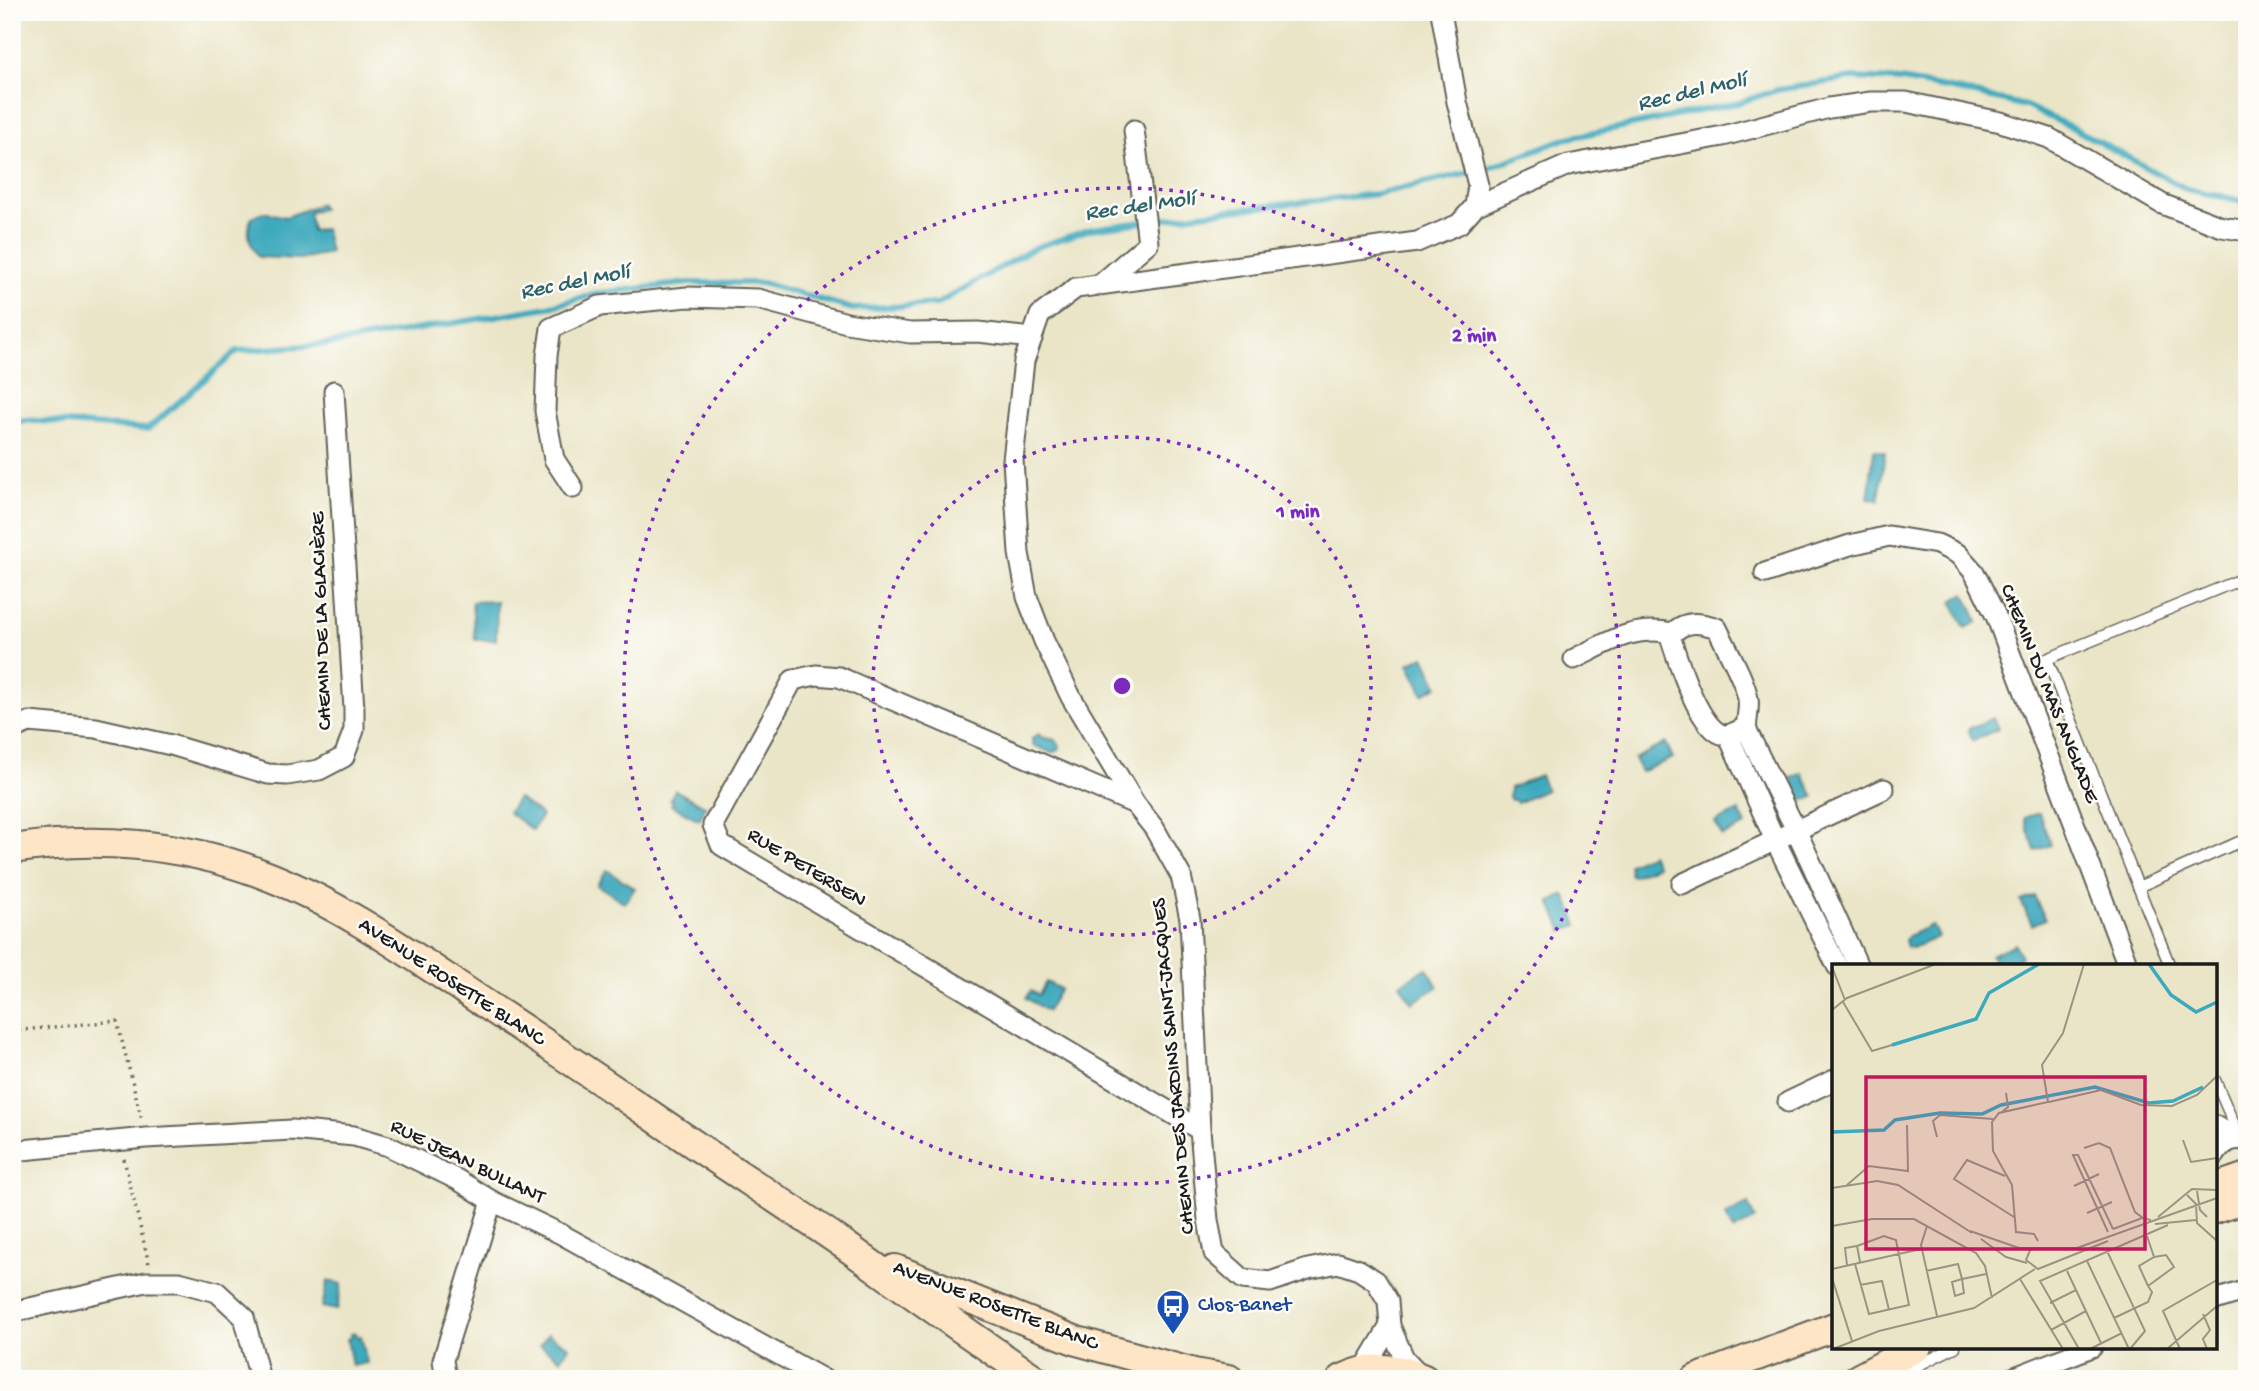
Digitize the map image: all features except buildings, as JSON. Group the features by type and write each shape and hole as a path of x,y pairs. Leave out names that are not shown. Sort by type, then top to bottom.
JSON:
{"main road":[{"name":"AVENUE ROSETTE BLANC","path":"12,849 42,844 94,842 146,845 203,855 258,872 327,904 539,1039 845,1246 913,1297 1035,1379"},
{"path":"2217,1187 2247,1177"},
{"path":"2217,1208 2247,1198"},
{"path":"2217,1223 2247,1214"},
{"name":"AVENUE ROSETTE BLANC","path":"845,1246 910,1276 1077,1341 1194,1373 1229,1379"},
{"path":"1696,1379 1832,1328"},
{"path":"1727,1379 1766,1368 1832,1343"},
{"path":"1857,1379 1913,1349"},
{"path":"1353,1375 1383,1369 1403,1371 1423,1378"}],"street":[{"path":"1441,12 1457,102 1478,184 1475,206"},
{"name":"CHEMIN DES JARDINS SAINT-JACQUES","path":"1423,1378 1404,1358 1390,1326 1388,1301 1376,1281 1359,1270 1338,1263 1308,1269 1270,1282 1242,1279 1214,1253 1208,1220 1200,1130 1190,919 1181,876 1154,828 1135,804 1071,697 1044,642 1027,597 1019,553 1013,460 1024,361 1040,315 1076,288 1417,242 1459,224 1475,206 1568,165 1723,136 1829,108 1871,102 1906,102 2001,122 2049,138 2162,204 2221,227 2247,231"},
{"path":"1100,284 1148,243 1134,130"},
{"path":"572,488 554,459 545,411 551,328 600,306 688,297 758,299 847,323 910,333 978,332 1032,338"},
{"name":"CHEMIN DE LA GLACIÈRE","path":"12,729 29,722 96,728 172,745 268,774 287,775 319,770 344,757 354,730 354,709 334,391"},
{"name":"CHEMIN DU MAS ANGLADE","path":"1765,573 1850,545 1889,536 1937,544 1958,554 1974,572 1996,616 2127,964"},
{"path":"1689,623 1704,623 1717,628 1748,695 1749,714 1737,731 1718,733 1704,721 1670,636 1677,628 1689,623"},
{"path":"1574,659 1637,630 1673,632"},
{"name":"RUE PETERSEN","path":"1135,804 839,677 816,675 793,680 713,825 721,845 1200,1130"},
{"path":"1737,731 1797,832 1857,964"},
{"path":"1737,731 1775,840 1836,964"},
{"path":"1682,884 1884,789"},
{"path":"1788,1102 1832,1081"},
{"path":"2217,1127 2244,1140"},
{"name":"RUE JEAN BULLANT","path":"12,1151 119,1140 292,1130 354,1136 388,1146 458,1180 492,1201 561,1234 823,1379"},
{"path":"2217,1152 2231,1140 2244,1140"},
{"path":"446,1379 443,1360 492,1201"},
{"path":"12,1312 146,1282 179,1282 217,1292 244,1317 260,1379"},
{"path":"2217,1299 2247,1290"},
{"path":"1353,1375 1390,1326"},
{"path":"2010,1379 2087,1349"}],"lane":[{"path":"2169,964 2047,659 2247,577"},
{"path":"2138,887 2239,842 2247,862"},
{"path":"2217,1084 2244,1140"},
{"path":"1892,1379 1951,1349"}],"path":[{"path":"12,1031 117,1021 146,1138"},
{"path":"119,1140 149,1264 146,1282"}],"water":[{"path":"320,204 322,209 309,212 312,231 325,229 330,253 301,259 259,257 249,238 252,217 264,212 286,217"},
{"path":"1874,450 1885,452 1879,500 1868,499"},
{"path":"1965,594 1978,622 1965,628 1952,601"},
{"path":"497,601 496,640 475,640 472,602"},
{"path":"1424,656 1438,686 1423,694 1408,664"},
{"path":"1993,718 1998,729 1973,741 1968,729"},
{"path":"1039,734 1041,737 1056,740 1060,746 1059,750 1052,753 1033,745 1032,738"},
{"path":"1666,743 1673,758 1641,772 1634,759"},
{"path":"1802,773 1814,797 1806,800 1800,798 1791,778"},
{"path":"1540,775 1546,790 1517,803 1511,800 1510,788"},
{"path":"675,790 706,807 699,820 671,805 673,801 670,799"},
{"path":"518,798 542,816 532,830 508,812"},
{"path":"1739,811 1746,825 1722,836 1715,822"},
{"path":"2039,813 2051,845 2035,851 2024,818"},
{"path":"1651,854 1657,866 1633,876 1630,874 1629,864"},
{"path":"607,870 635,888 625,903 597,885"},
{"path":"1565,895 1578,925 1563,931 1550,902"},
{"path":"2034,896 2045,919 2032,925 2021,901"},
{"path":"1932,925 1938,937 1912,948 1907,947 1905,939 1908,936"},
{"path":"2015,944 2021,957 2006,964 1995,964 1991,955"},
{"path":"1427,968 1438,987 1412,1003 1400,984"},
{"path":"1046,982 1060,989 1047,1011 1026,998 1031,991 1039,995"},
{"path":"1748,1204 1755,1219 1733,1231 1725,1215"},
{"path":"328,1281 342,1284 337,1310 322,1307"},
{"path":"356,1333 357,1337 361,1336 367,1363 352,1366 347,1339 351,1338 350,1334"},
{"path":"548,1334 569,1347 561,1359 540,1345"}],"waterway":[{"name":"Rec del Molí","path":"12,423 25,420 148,429 237,351 331,344 548,307 599,293 689,283 762,283 853,309 937,304 1034,248 1091,229 1376,194 1486,169 1564,139 1738,103 1777,90 1852,78 1901,80 2026,106 2075,129 2186,189 2247,202"}],"place":[{"name":"Clos-Banet","path":"1173,1336"}]}
